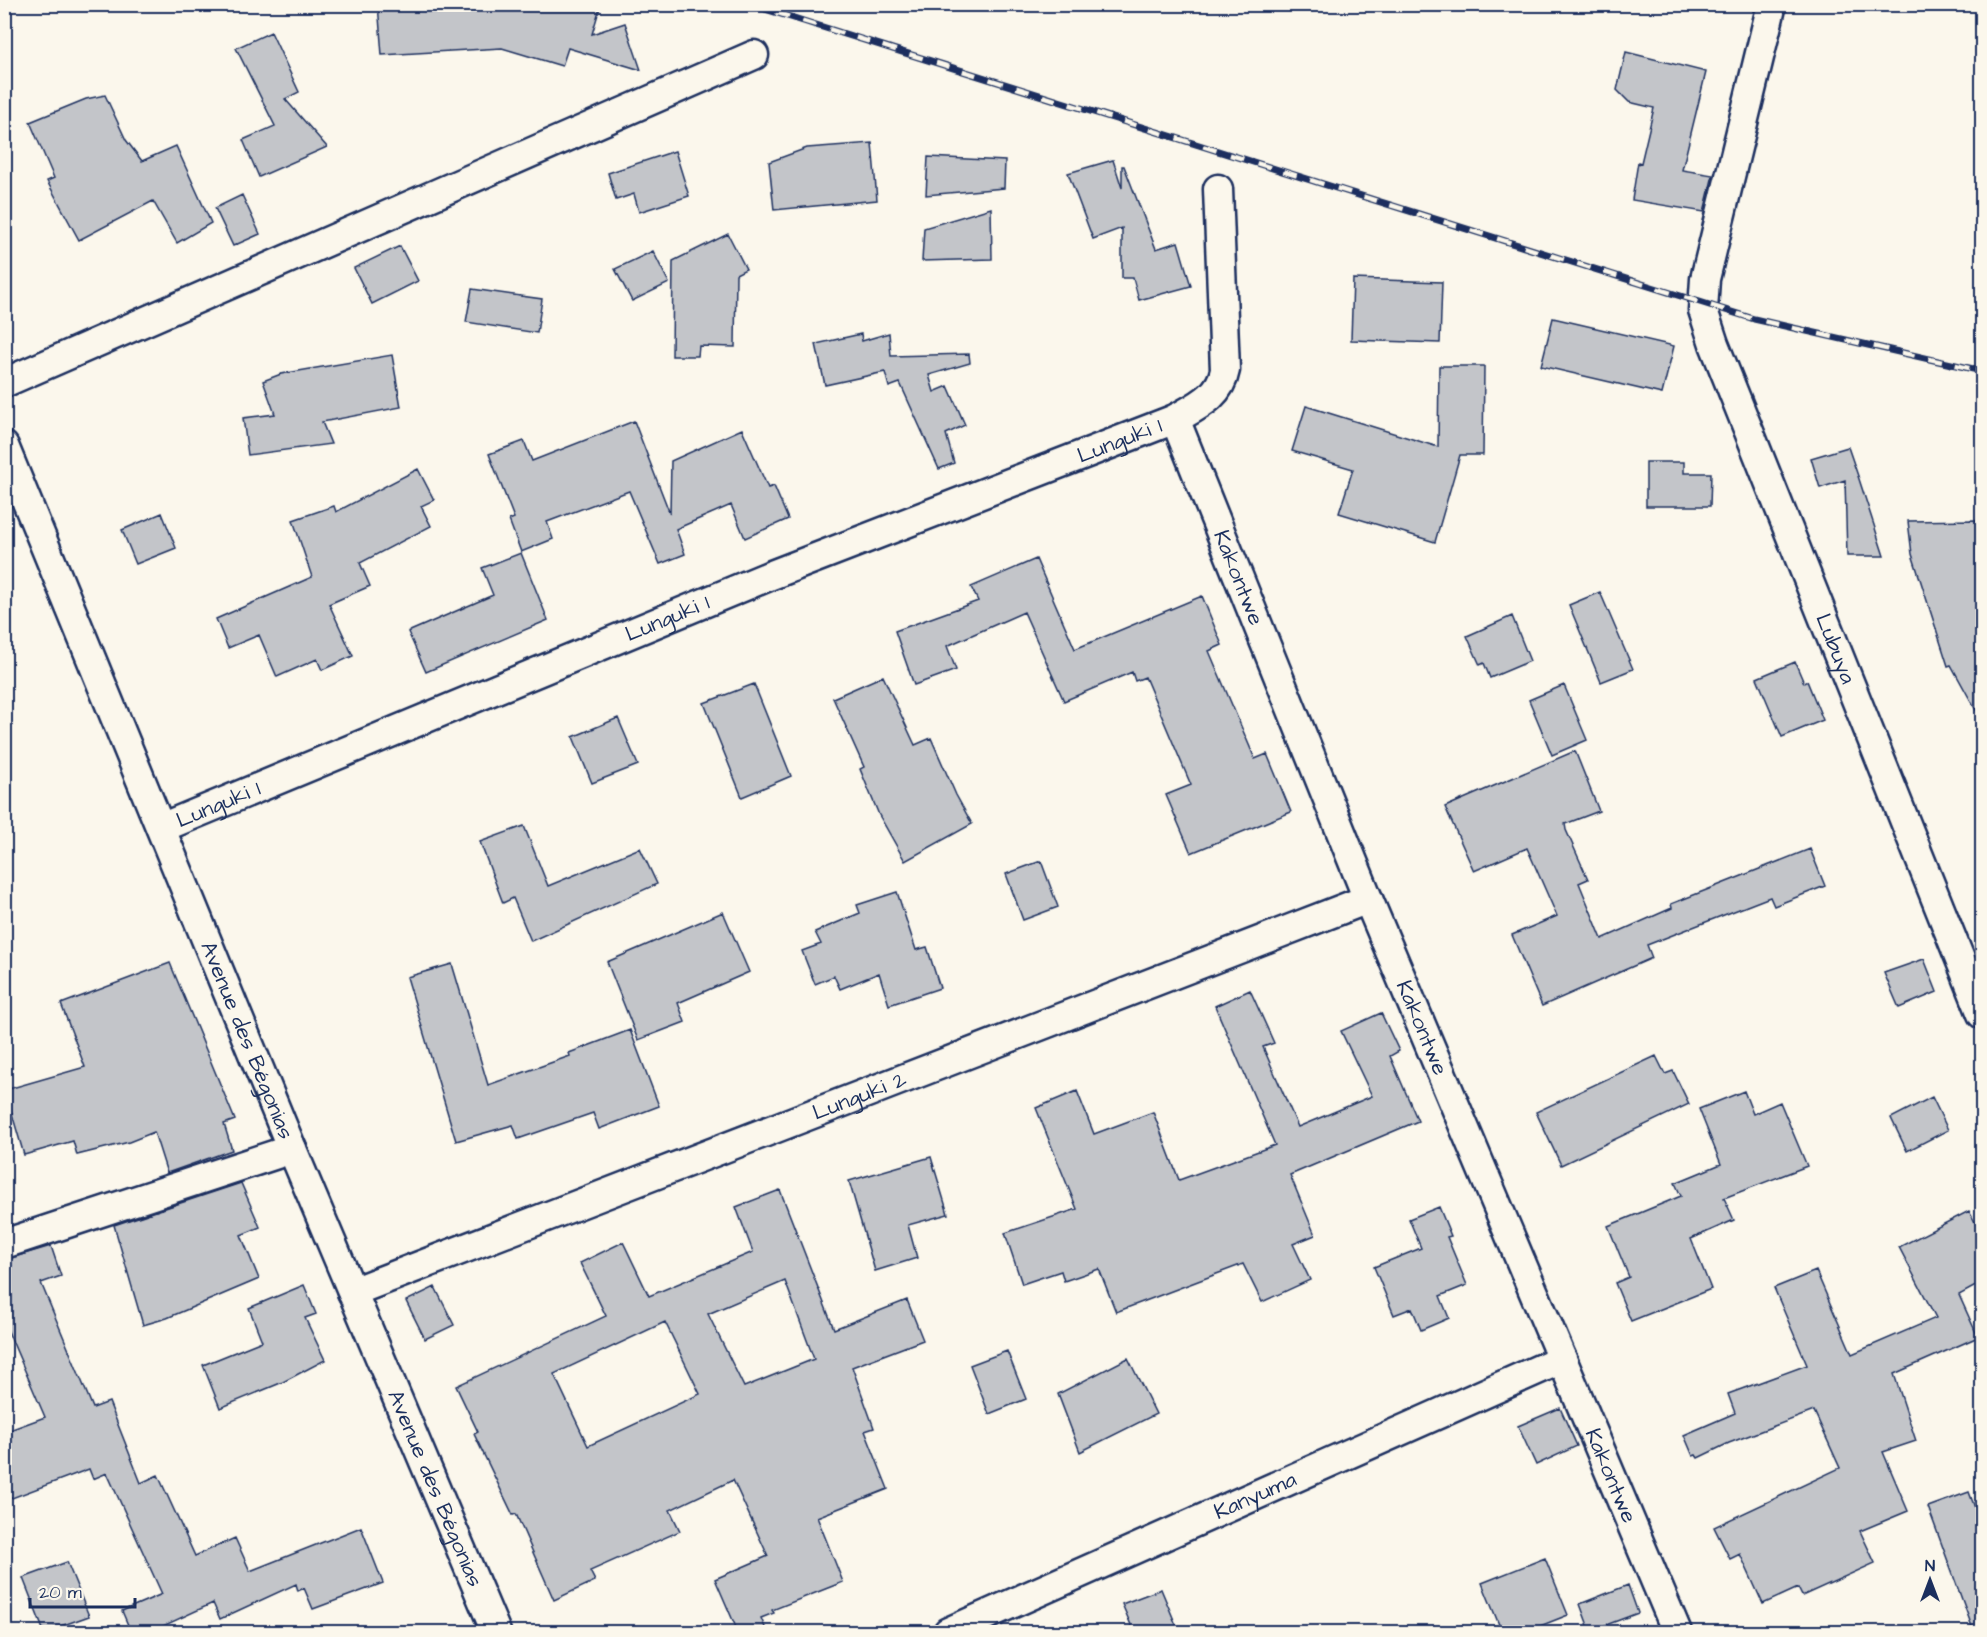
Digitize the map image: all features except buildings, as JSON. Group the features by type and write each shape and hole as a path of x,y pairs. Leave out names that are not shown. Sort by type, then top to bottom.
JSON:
{"street":[{"name":"Lubuya","path":"1772,4 1705,279 1703,310 1714,344 1983,1014"},
{"path":"4,383 754,55"},
{"name":"Lunguki 1","path":"161,828 758,580 1175,419 1207,400 1223,381 1218,189"},
{"name":"Kakontwe","path":"1175,419 1368,898 1677,1632"},
{"name":"Avenue des Bégonias","path":"4,446 292,1149 496,1632"},
{"name":"Lunguki 2","path":"352,1292 1368,898"},
{"path":"4,1244 292,1149"},
{"name":"Kanyuma","path":"948,1632 1562,1359"}],"railway":[{"path":"749,4 1754,319 1982,371"}]}
